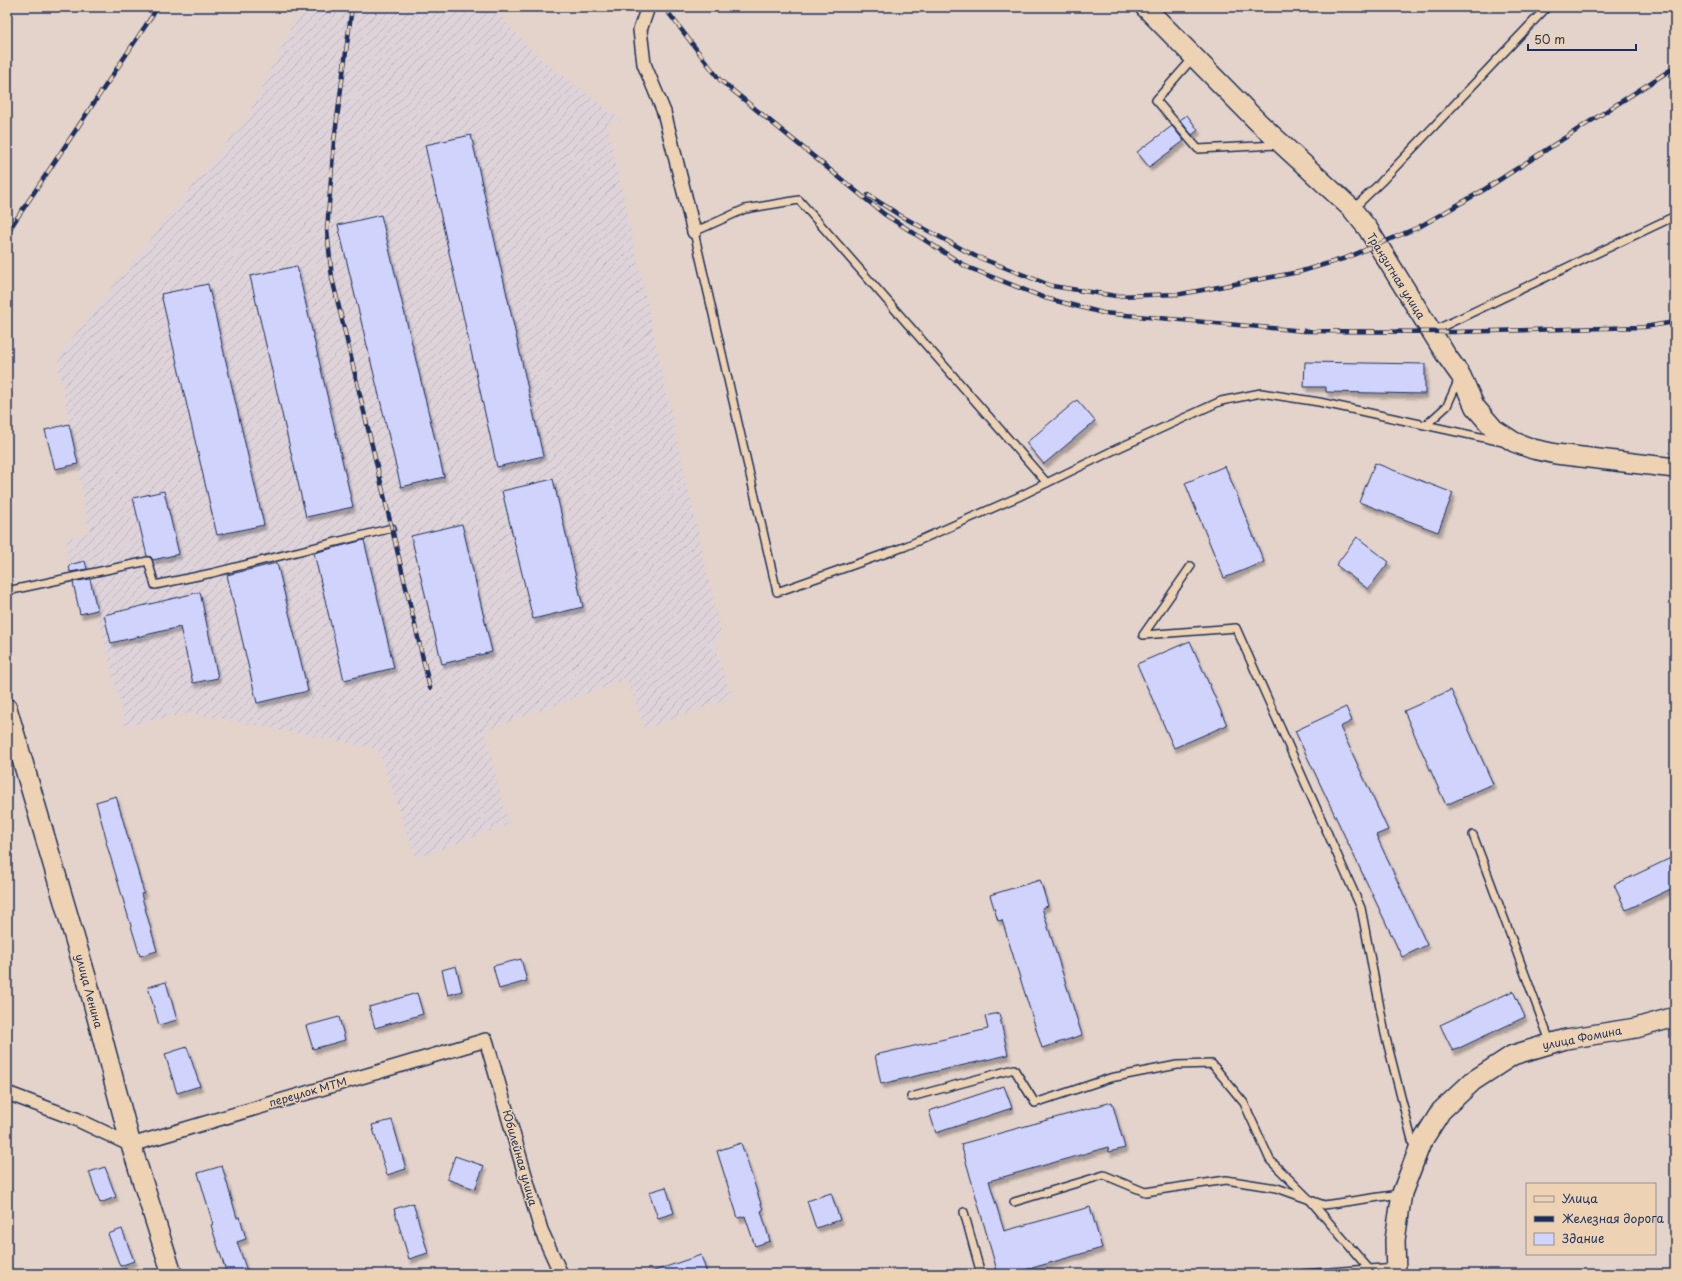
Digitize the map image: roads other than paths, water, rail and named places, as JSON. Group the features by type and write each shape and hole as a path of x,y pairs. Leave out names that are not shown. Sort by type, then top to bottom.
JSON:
{"street":[{"path":"648,7 640,30 644,64 664,112 694,232"},
{"name":"Транзитная улица","path":"1145,7 1193,58 1258,122 1352,209 1368,229 1431,332 1461,376 1475,407 1494,429 1514,442 1533,449 1556,454 1675,468"},
{"name":"улица Ленина","path":"7,708 87,980 130,1145 172,1274"},
{"name":"улица Фомина","path":"1396,1270 1396,1240 1402,1193 1421,1142 1441,1111 1473,1081 1513,1054 1566,1039 1636,1028 1675,1017"},
{"name":"переулок МТМ","path":"130,1145 486,1040"},
{"name":"Юбилейная улица","path":"486,1040 541,1230 561,1274"},
{"path":"7,1093 76,1119 130,1145"}],"lane":[{"path":"1352,209 1381,182 1547,7"},
{"path":"1193,58 1156,100 1198,149 1283,144"},
{"path":"1047,483 799,200 745,209 694,232 777,592 904,547 1047,483 1221,401 1260,393 1319,402 1533,449"},
{"path":"1431,332 1675,216"},
{"path":"1426,425 1447,406 1461,376"},
{"path":"7,591 148,561 155,585 212,573 392,528"},
{"path":"1191,566 1143,636 1236,628 1361,908 1386,1034 1416,1156"},
{"path":"1473,835 1551,1044"},
{"path":"911,1097 1014,1069 1035,1103 1110,1078 1177,1065 1212,1064 1244,1103 1270,1160 1309,1199 1368,1269"},
{"path":"1014,1202 1104,1175 1146,1192 1226,1180 1277,1188 1324,1205 1402,1193"},
{"path":"964,1212 981,1274"},
{"path":"1303,1274 1368,1269 1396,1270"}],"railway":[{"path":"7,233 158,7"},
{"path":"352,7 334,141 327,230 332,278 430,688"},
{"path":"664,7 720,80 884,214 967,267 1045,298 1103,313 1305,331 1454,332 1644,327 1675,322"},
{"path":"868,195 901,216 975,256 1052,286 1116,296 1181,294 1299,272 1346,258 1419,227 1482,191 1675,67"}]}
